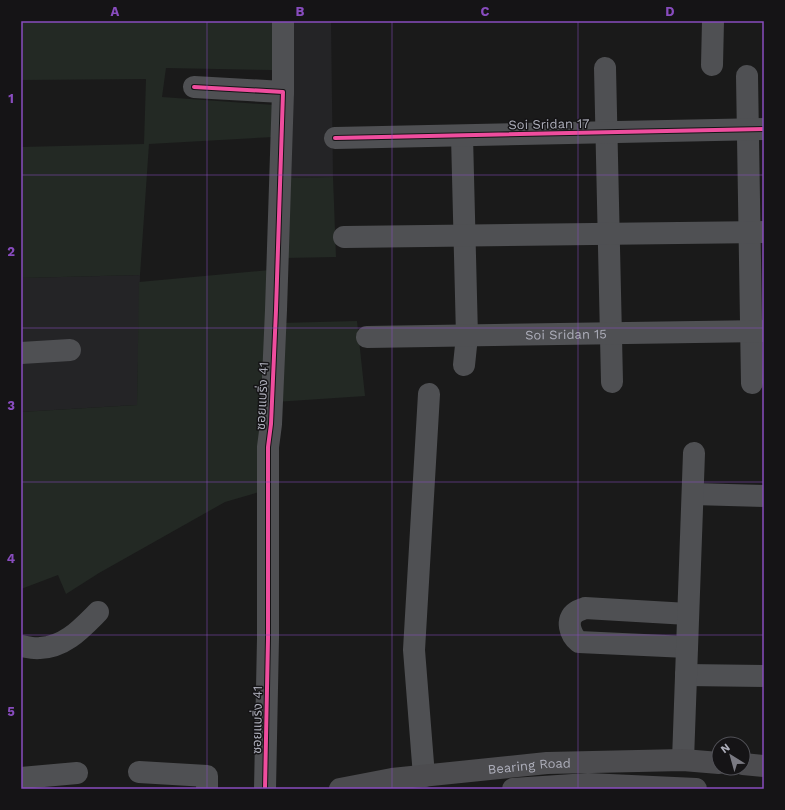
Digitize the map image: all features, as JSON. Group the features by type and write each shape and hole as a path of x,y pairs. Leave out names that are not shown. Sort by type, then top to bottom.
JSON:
{"main road":[{"name":"Bearing Road","path":"340,789 392,779 547,763 683,760 711,762"},
{"path":"751,765 764,766"},
{"name":"Bearing Road","path":"513,789 588,784 687,789"}],"street":[{"name":"ซอยแบริ่ง 41","path":"265,789 268,638 268,447 271,424 276,318 283,92 283,21"},
{"path":"712,65 713,21"},
{"path":"605,68 612,382"},
{"path":"748,76 756,130 758,332 752,383"},
{"path":"194,87 283,92"},
{"name":"Soi Sridan 17","path":"335,138 756,130"},
{"path":"462,136 466,336 464,365"},
{"path":"344,238 757,232"},
{"name":"Soi Sridan 15","path":"367,337 758,332"},
{"path":"21,353 70,350"},
{"path":"424,776 414,650 429,394"},
{"path":"683,760 694,453"},
{"path":"693,494 764,496"},
{"path":"687,647 579,642 573,637 570,628 571,617 576,612 585,608 688,614"},
{"path":"21,646 39,649 55,646 75,635 98,612"},
{"path":"686,676 764,676"},
{"path":"139,772 207,776 207,789"},
{"path":"21,778 77,773"}],"shaded area":[{"path":"21,21 276,21 273,70 166,68 162,97 274,105 274,137 149,144 140,275 21,278 21,147 144,144 146,79 21,80"},
{"path":"287,21 331,21 333,177 289,178"},
{"path":"333,177 336,257 285,258 289,178"},
{"path":"270,270 259,492 225,502 99,573 66,594 58,575 21,589 21,412 137,405 139,282"},
{"path":"140,275 137,405 21,412 21,278"},
{"path":"357,321 365,396 275,402 280,323"}],"cycle path":[{"path":"194,87 283,92 276,310 271,424 268,447 268,638 265,789"},
{"path":"335,138 764,129"}]}
